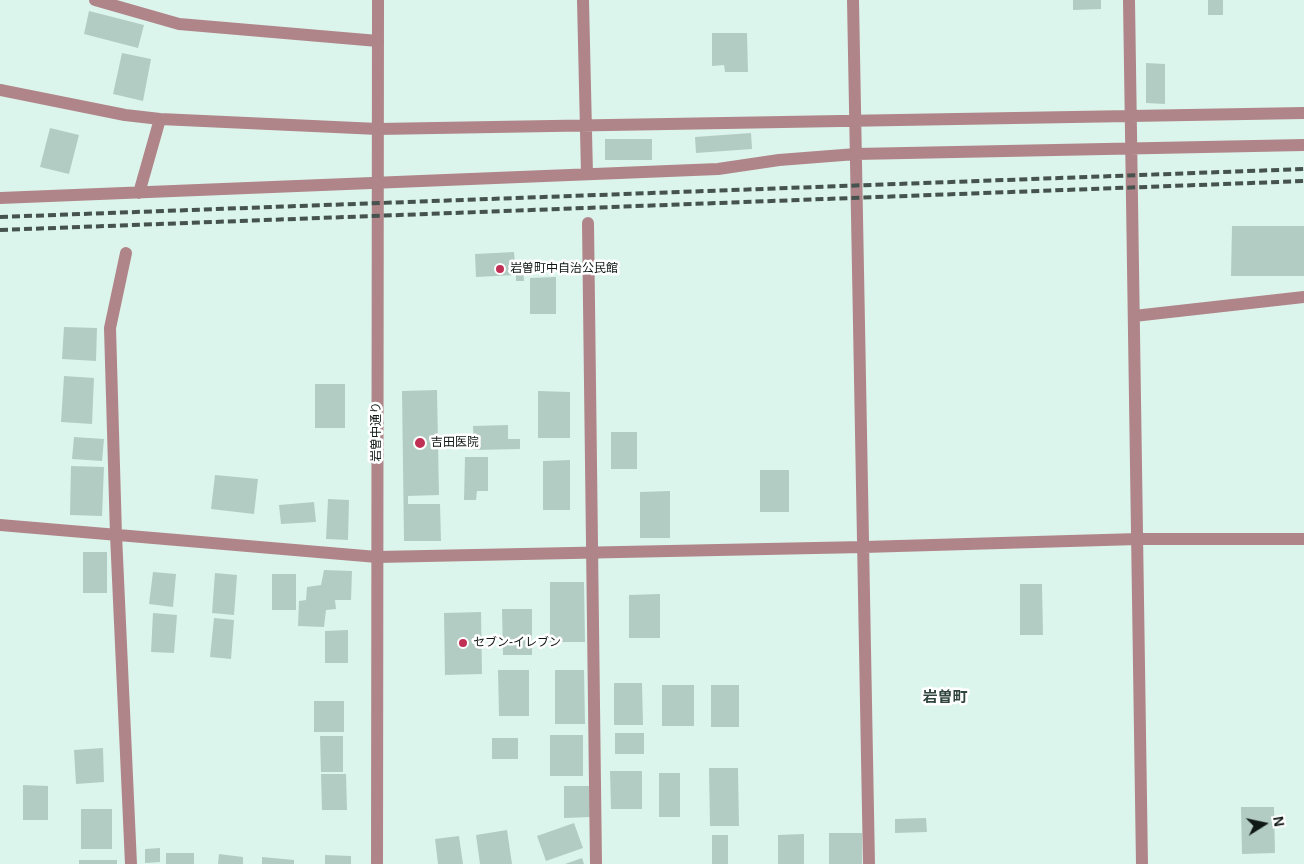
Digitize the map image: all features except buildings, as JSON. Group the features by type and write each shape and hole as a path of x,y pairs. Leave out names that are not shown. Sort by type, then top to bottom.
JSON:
{"street":[{"path":"95,0 179,24 378,41"},
{"name":"岩曽中通り","path":"377,864 378,0"},
{"path":"583,0 584,125 587,174"},
{"path":"853,0 869,864"},
{"path":"1129,0 1142,864"},
{"path":"0,90 125,115 160,119 378,129 1131,114 1304,113"},
{"path":"138,193 160,119"},
{"path":"0,198 718,169 779,160 856,154 1304,145"},
{"path":"588,223 596,864"},
{"path":"126,253 110,328 116,535 132,864"},
{"path":"1134,316 1304,298"},
{"path":"0,525 378,557 864,547 1138,539 1304,539"}],"railway":[{"path":"0,217 1304,169"},
{"path":"0,230 1304,181"}],"place":[{"name":"岩曽町中自治公民館","path":"500,269"},
{"name":"吉田医院","path":"420,443"},
{"name":"セブン-イレブン","path":"463,643"}],"district":[{"name":"岩曽町","path":"945,698"}]}
